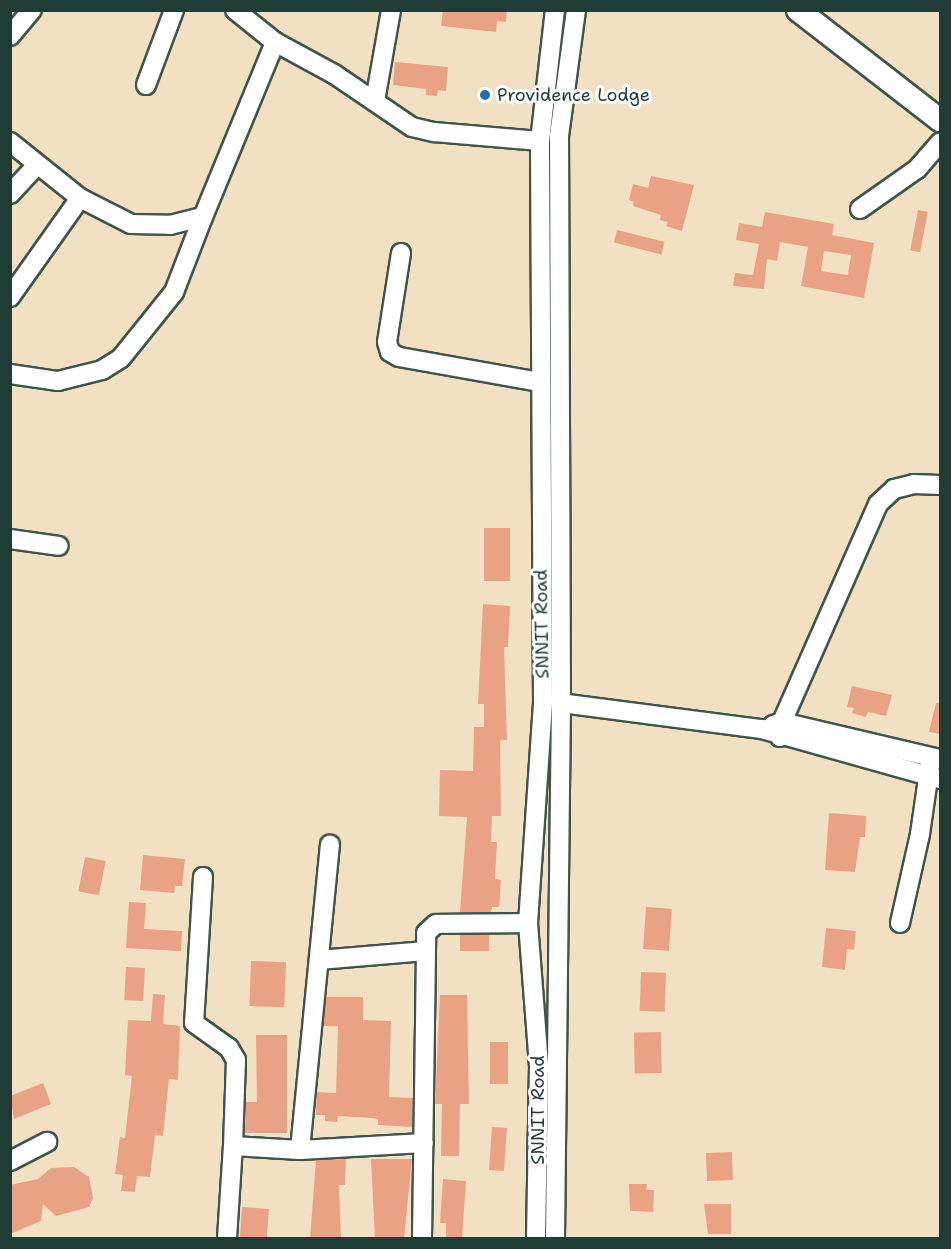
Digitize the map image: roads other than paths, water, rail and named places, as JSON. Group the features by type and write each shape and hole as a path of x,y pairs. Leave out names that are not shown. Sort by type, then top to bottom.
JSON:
{"main road":[{"path":"798,10 940,120"}],"street":[{"path":"10,36 32,10"},
{"path":"146,85 174,10"},
{"path":"236,10 275,42 334,74 412,127 434,132 540,141"},
{"path":"375,101 391,10"},
{"name":"SNNIT Road","path":"536,1239 539,1066 528,923 543,701 540,141 555,10"},
{"name":"SNNIT Road","path":"555,1239 561,703 559,136 576,10"},
{"path":"10,374 58,381 102,370 121,358 174,292 202,217 275,42"},
{"path":"10,142 36,166 81,198 139,225 170,225 202,217"},
{"path":"860,209 917,169 940,142"},
{"path":"10,194 36,166"},
{"path":"10,297 81,198"},
{"path":"401,253 387,342 390,352 399,357 540,382"},
{"path":"540,449 560,448"},
{"path":"541,483 560,483"},
{"path":"781,729 878,504 894,489 914,484 940,485"},
{"path":"10,539 59,546"},
{"path":"561,703 762,729 781,729 936,758 934,778 900,923"},
{"path":"781,729 934,778"},
{"path":"300,1150 330,844"},
{"path":"203,877 194,1023 229,1048 236,1060 227,1239"},
{"path":"422,1239 426,933 436,924 528,923"},
{"path":"319,960 426,951"},
{"path":"539,1066 558,1066"},
{"path":"539,1094 558,1094"},
{"path":"10,1161 48,1142"},
{"path":"233,1146 300,1150 424,1143"}],"place":[{"name":"Providence Lodge","path":"485,95"}]}
